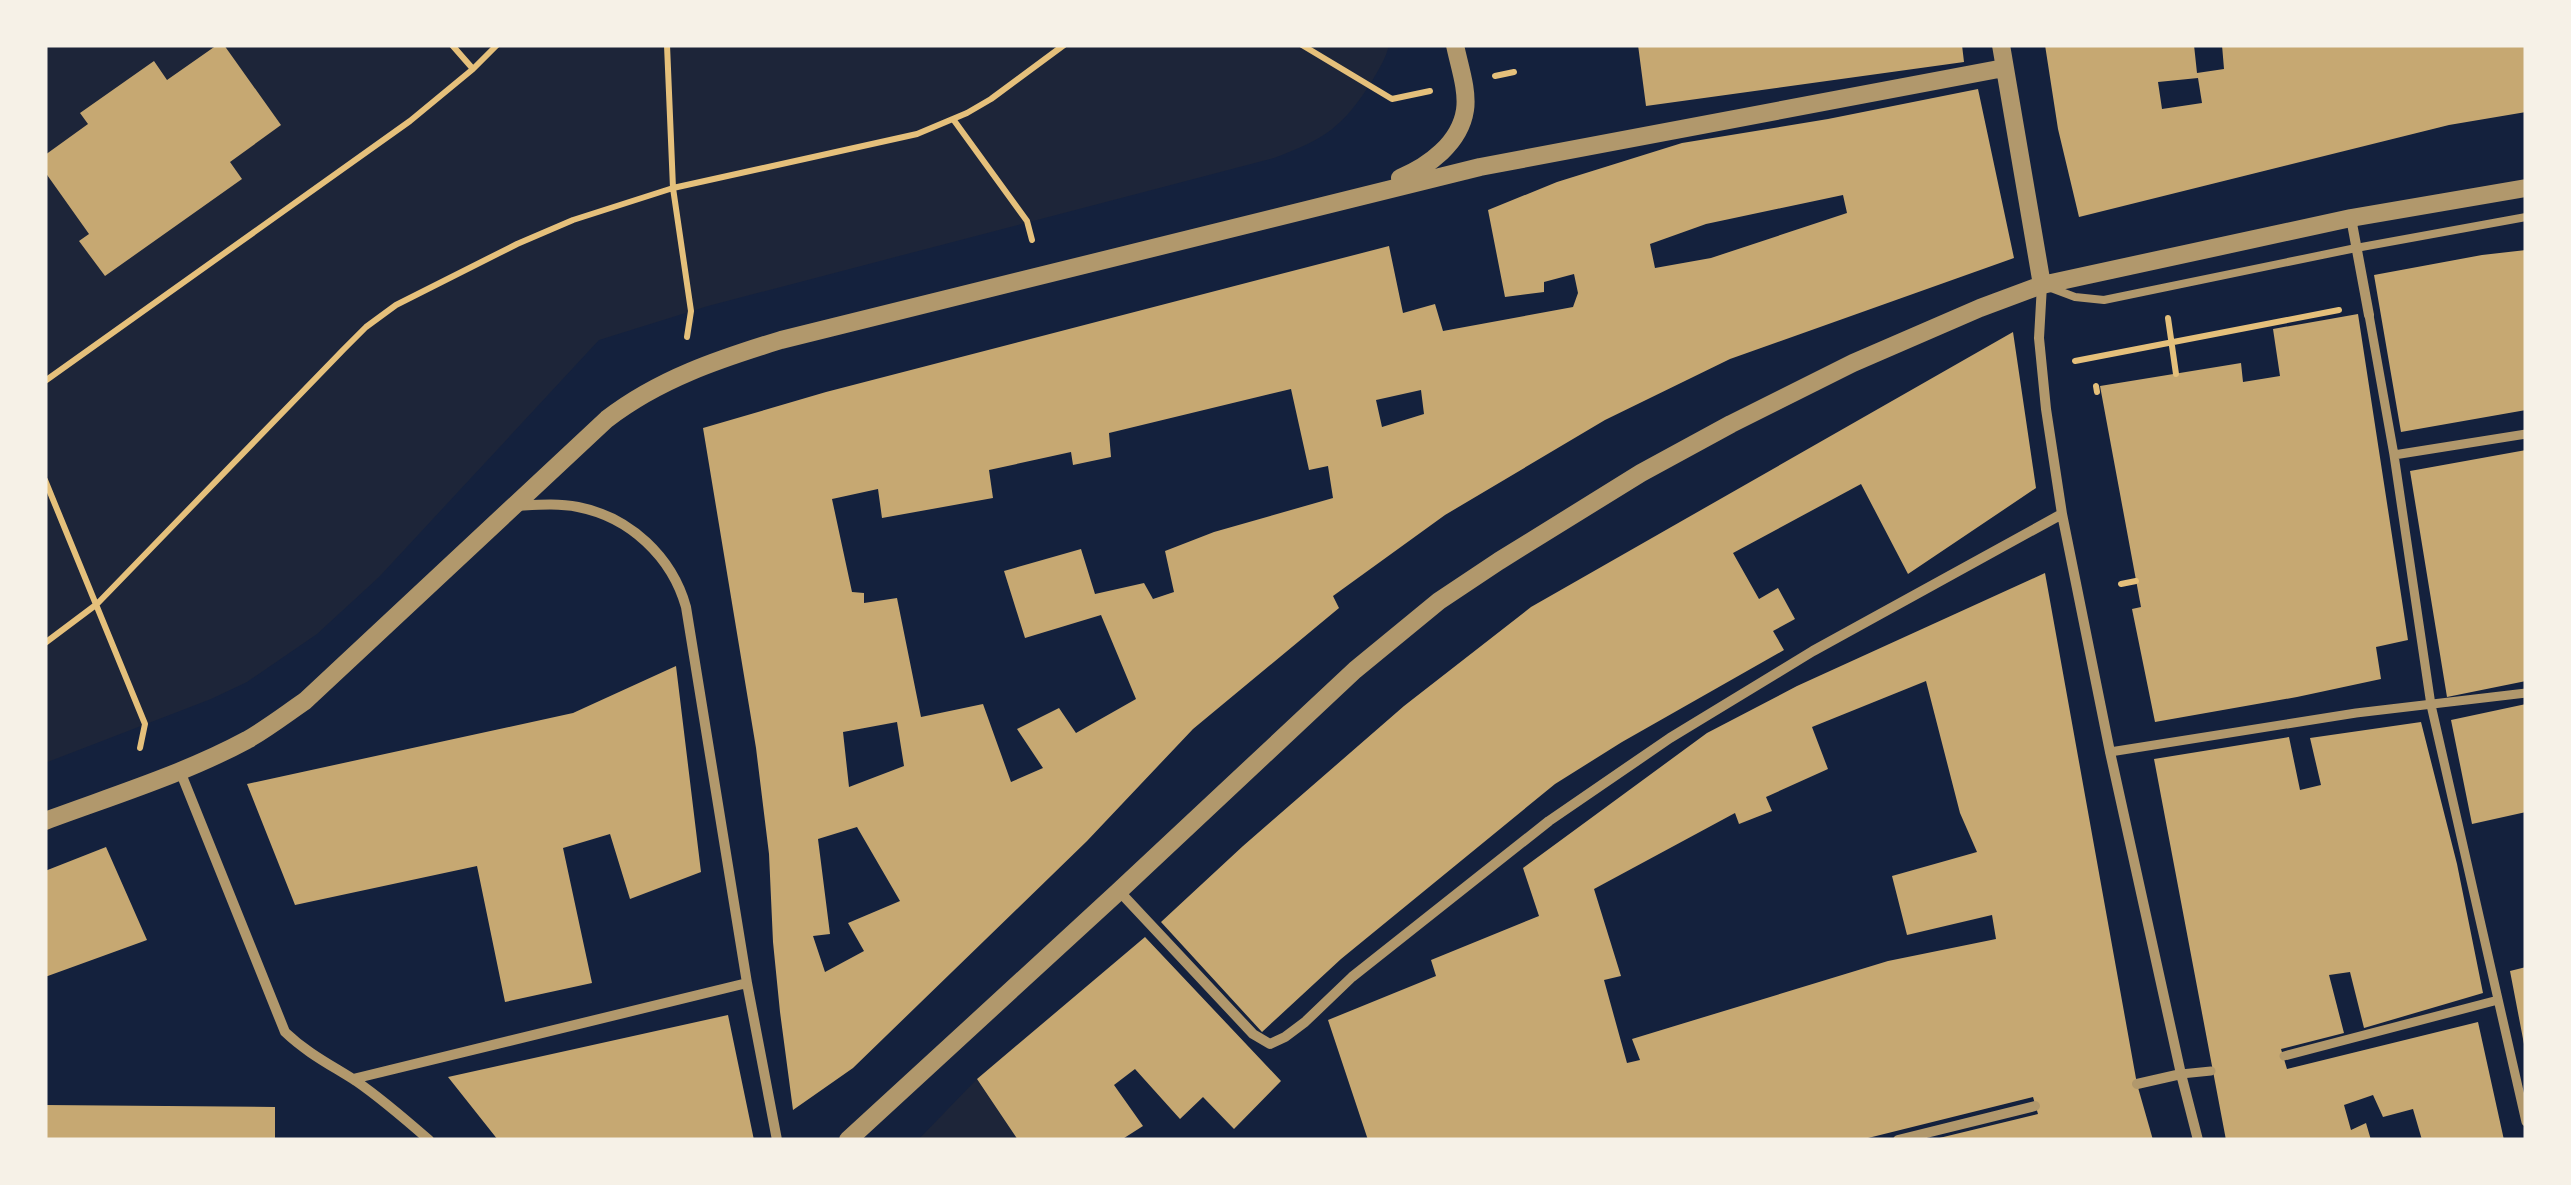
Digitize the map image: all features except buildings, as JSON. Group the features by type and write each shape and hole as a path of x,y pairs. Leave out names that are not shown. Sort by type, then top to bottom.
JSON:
{"street":[{"path":"1335,202 1420,170 1445,150 1466,110 1455,45"},
{"path":"2000,45 2042,285 2039,338 2062,514 2110,752 2198,1140"},
{"path":"45,821 244,741 305,701 607,419 681,374 781,340 1532,156 2004,68"},
{"path":"848,1140 1354,670 1439,601 1642,473 1853,364 2042,285 2351,218 2526,188"},
{"path":"2351,218 2394,455 2431,705 2526,1122"},
{"path":"2394,455 2526,434"},
{"path":"512,506 559,504 603,514 649,544 674,574 686,607 777,1140"},
{"path":"1120,891 1254,1034 1270,1044 1304,1022 1352,976 1548,822 1670,738 1813,651 2062,514"},
{"path":"2110,752 2356,713 2526,693"},
{"path":"179,770 286,1032 303,1049 396,1110 429,1140"},
{"path":"353,1079 748,983"},
{"path":"2284,1056 2498,1000"},
{"path":"2137,1084 2211,1070"},
{"path":"1898,1140 2034,1106"}],"lane":[{"path":"2042,285 2075,297 2104,300 2526,217"}],"path":[{"path":"452,45 473,68"},
{"path":"45,381 410,122 497,45"},
{"path":"667,45 673,188 691,311 681,374"},
{"path":"45,643 97,604 366,327 396,305 573,220 673,188 918,134 991,99 1064,45"},
{"path":"1302,45 1392,99 1514,72"},
{"path":"953,119 1026,222 1041,275"},
{"path":"2075,362 2368,310"},
{"path":"2168,316 2176,374"},
{"path":"45,480 146,724"},
{"path":"2121,584 2136,581"}],"shaded area":[{"path":"45,45 1389,45 1372,81 1342,121 1320,137 1274,158 708,306 599,340 379,577 317,634 247,682 45,763"},
{"path":"977,1079 1018,1140 918,1140"}]}
